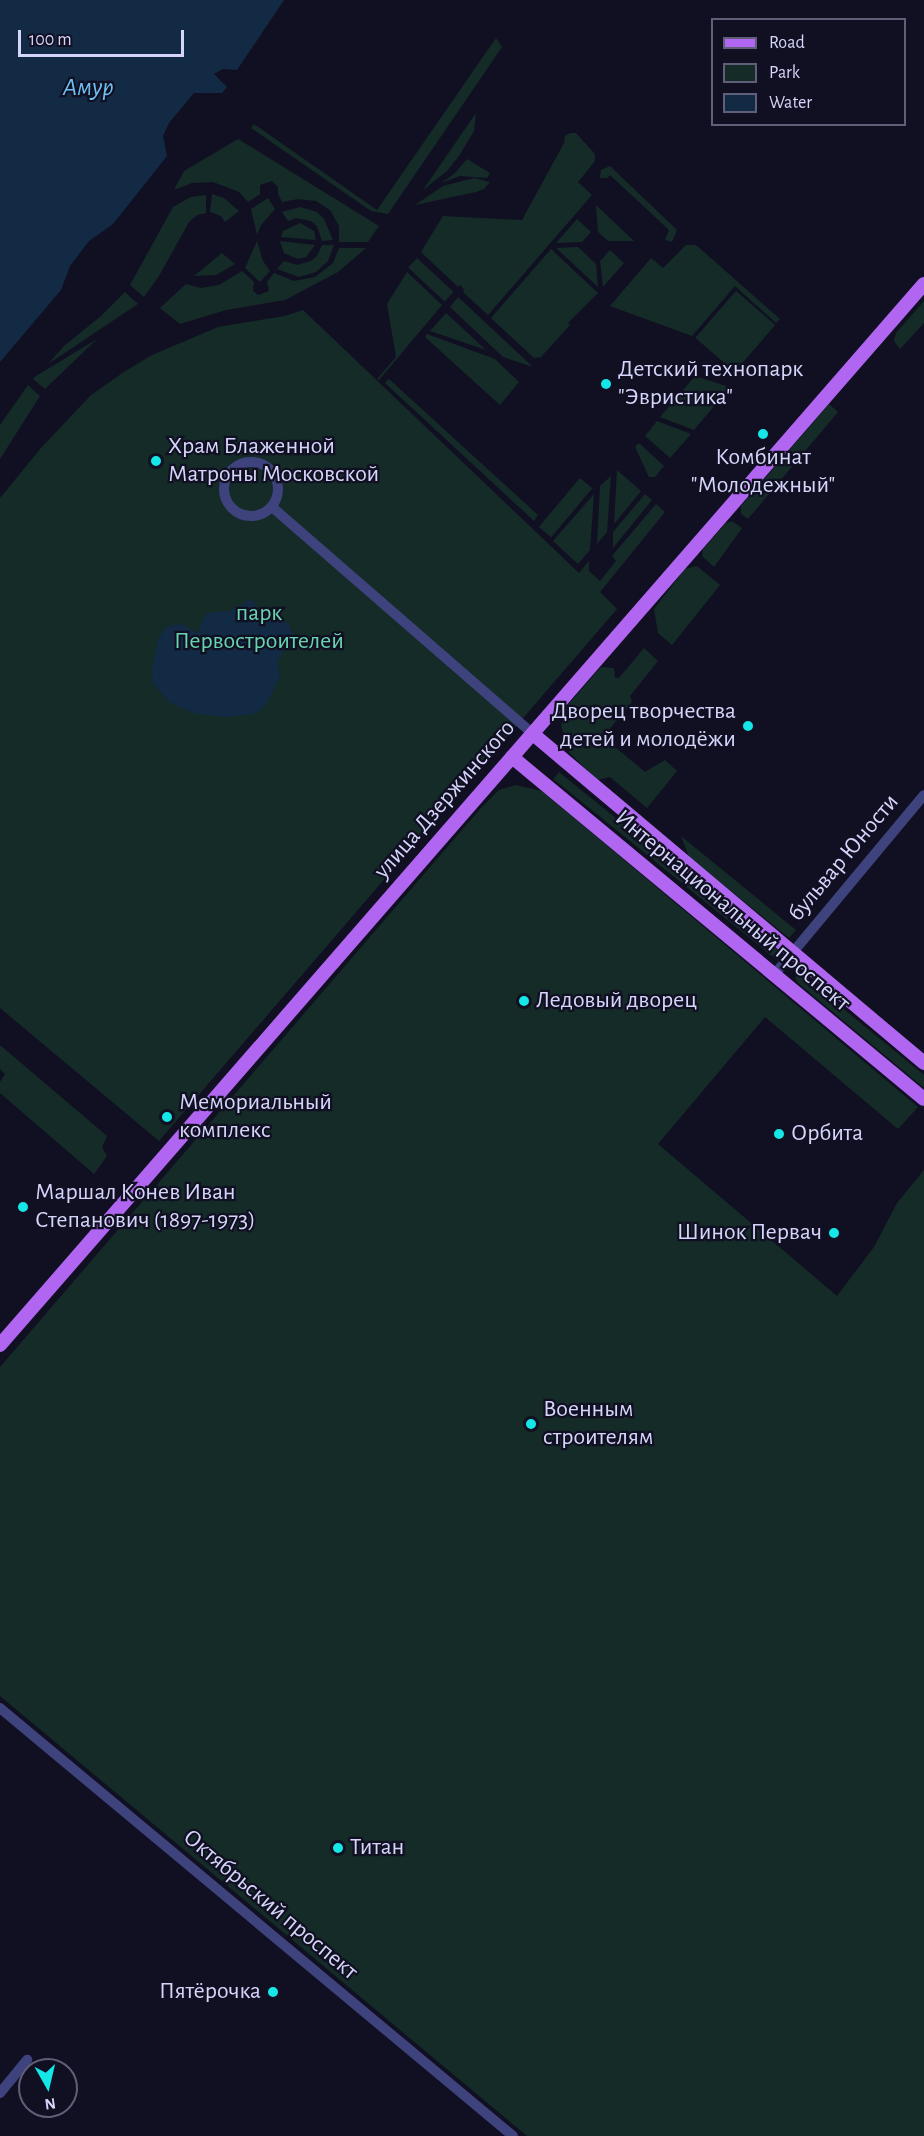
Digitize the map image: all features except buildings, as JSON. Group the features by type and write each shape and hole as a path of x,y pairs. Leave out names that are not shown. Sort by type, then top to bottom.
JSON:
{"main road":[{"name":"улица Дзержинского","path":"0,1345 924,284"},
{"name":"Интернациональный проспект","path":"532,734 791,954 924,1063"},
{"name":"Интернациональный проспект","path":"512,757 924,1099"}],"street":[{"path":"251,462 266,466 272,472 278,486 278,493 272,507 259,515 251,516 236,512 226,501 224,493 224,485 231,471 243,463 251,462"},
{"path":"272,507 532,734"},
{"name":"бульвар Юности","path":"774,975 924,795"},
{"name":"Октябрьский проспект","path":"0,1708 513,2136"},
{"path":"0,2093 18,2071"}],"green space":[{"path":"496,38 502,47 388,214 371,211 251,128 254,124 377,210"},
{"path":"476,113 474,131 459,156 447,171 423,190"},
{"path":"576,133 595,154 595,161 578,182 592,195 488,315 463,292 464,289 460,285 458,287 421,252 443,216 522,220 564,143 565,136"},
{"path":"238,139 379,226 368,242 339,242 339,226 330,210 316,201 298,199 282,202 278,194 278,187 272,181 260,185 260,194 248,202 239,192 213,182 192,183 174,190 184,171"},
{"path":"467,159 490,173 487,178 460,176 441,183 454,174"},
{"path":"610,166 677,230 672,242 665,240 669,230 610,175 607,178 600,178 601,170"},
{"path":"474,178 490,182 484,189 476,192 415,205 443,186"},
{"path":"212,194 224,198 239,211 225,222 221,216 210,212"},
{"path":"206,195 206,213 197,215 189,222 159,276 144,297 130,285 173,207 191,197"},
{"path":"268,198 275,209 261,225 257,235 251,209"},
{"path":"596,205 634,241 608,241 598,232"},
{"path":"300,207 317,212 324,219 333,240 322,241 317,226 311,221 296,218 288,221 282,212"},
{"path":"577,219 591,232 582,242 556,243"},
{"path":"300,223 314,231 316,240 281,237 283,231"},
{"path":"257,241 263,261 270,271 260,282 245,268"},
{"path":"280,241 315,245 306,257 298,259 284,253"},
{"path":"322,245 334,245 328,261 316,272 299,277 277,269 284,261 297,265 311,261 317,256"},
{"path":"686,245 696,245 780,319 776,323 735,286 692,336 610,306 651,258 663,268"},
{"path":"578,247 596,264 598,287 556,248"},
{"path":"339,248 366,248 338,272 285,300 226,310 180,324 160,308 186,284 201,288 219,285 242,271 254,282 253,291 258,295 269,291 267,282 274,273 294,281 315,277 333,263"},
{"path":"551,249 598,293 568,323 570,325 541,357 534,358 491,318"},
{"path":"610,250 624,263 603,287 600,261"},
{"path":"222,253 235,264 216,275 194,276"},
{"path":"417,258 454,292 445,302 408,268"},
{"path":"407,272 442,305 379,380 377,379 396,357 387,304"},
{"path":"736,291 775,325 735,372 695,338"},
{"path":"125,292 138,304 48,364 64,346 101,316"},
{"path":"458,297 533,367 503,357 450,307"},
{"path":"924,301 924,323 900,349 894,341 896,333"},
{"name":"парк Первостроителей","path":"303,310 579,573 589,561 589,571 600,581 616,561 612,556 656,504 665,512 600,592 617,609 159,1141 0,1008 0,498 41,448 91,395 124,372 152,355 218,327 285,316"},
{"path":"446,313 486,350 430,331"},
{"path":"427,334 495,359 519,382 500,405 425,337"},
{"path":"97,339 45,389 33,379 36,376"},
{"path":"695,376 726,386 726,392 694,430 660,417"},
{"path":"389,379 538,515 534,521 385,383"},
{"path":"28,385 40,396 0,459 0,425"},
{"path":"829,404 838,412 748,519 741,514 741,506"},
{"path":"657,421 691,434 670,458 645,436"},
{"path":"639,443 664,466 655,477 649,477 635,447"},
{"path":"617,470 641,491 614,524"},
{"path":"611,476 607,532 597,544 600,486"},
{"path":"580,478 592,488 551,537 539,527"},
{"path":"594,494 590,550 578,564 553,541"},
{"path":"645,494 652,500 613,548 613,532"},
{"path":"732,521 742,528 714,567 702,556 703,549 726,523"},
{"path":"697,566 720,585 672,645 658,633 654,609 685,569"},
{"path":"644,648 658,661 630,696 632,702 603,737 645,772 665,760 677,771 647,808 610,777 597,780 569,752 561,725 567,706 601,667 614,668 615,678 619,678"},
{"path":"559,772 785,955 779,962 553,779"},
{"path":"516,785 542,791 918,1107 898,1129 765,1017 658,1144 837,1296 874,1247 897,1203 924,1170 924,2136 527,2136 0,1696 0,1367 480,809 499,790"},
{"path":"681,836 796,930 789,938 689,857"},
{"path":"800,973 924,1075 924,1088 798,983 795,977"},
{"path":"0,1045 107,1136 102,1147 107,1156 94,1174 0,1093 0,1082 5,1074 0,1069"}],"water":[{"name":"Амур","path":"0,0 284,0 237,70 223,69 214,74 227,87 222,93 194,93 169,123 163,136 167,156 113,224 89,241 70,266 61,290 0,362"},
{"path":"252,599 262,617 281,617 289,625 293,635 277,663 280,677 266,704 258,713 228,717 196,714 169,702 153,683 152,670 158,640 166,627 182,624 197,633 207,613 230,611"}],"place":[{"name":"Детский технопарк \"Эвристика\"","path":"606,384"},
{"name":"Комбинат \"Молодежный\"","path":"763,434"},
{"name":"Храм Блаженной Матроны Московской","path":"156,461"},
{"name":"Дворец творчества детей и молодёжи","path":"748,726"},
{"name":"Ледовый дворец","path":"524,1001"},
{"name":"Мемориальный комплекс","path":"167,1117"},
{"name":"Орбита","path":"779,1134"},
{"name":"Маршал Конев Иван Степанович (1897-1973)","path":"23,1207"},
{"name":"Шинок Первач","path":"834,1233"},
{"name":"Военным строителям","path":"531,1424"},
{"name":"Титан","path":"338,1848"},
{"name":"Пятёрочка","path":"273,1992"}]}
